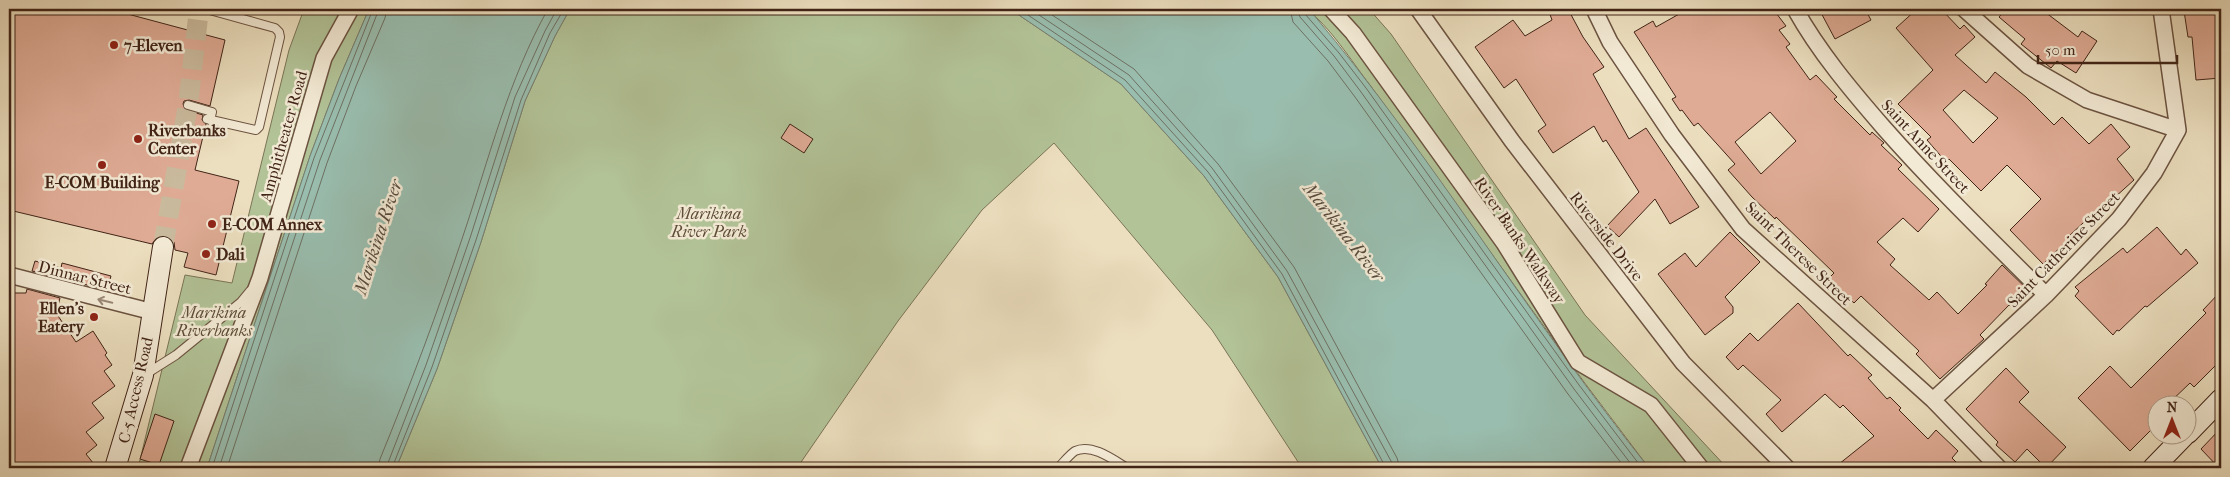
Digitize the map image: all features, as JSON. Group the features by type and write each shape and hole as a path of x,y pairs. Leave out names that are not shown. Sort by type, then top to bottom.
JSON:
{"street":[{"name":"Amphitheater Road","path":"188,468 260,278 324,58 351,9"},
{"name":"River Banks Walkway","path":"1331,9 1353,33 1504,243 1578,362 1651,405 1701,468"},
{"name":"Riverside Drive","path":"1418,9 1512,141 1683,362 1788,468"},
{"name":"Saint Therese Street","path":"1594,9 1610,42 1667,128 1743,229 1933,400 1999,468"},
{"name":"Saint Anne Street","path":"1795,9 1809,34 1848,87 1919,168 2046,295"},
{"path":"1964,9 2028,66 2086,100 2178,130 2161,9"},
{"name":"Saint Catherine Street","path":"1933,400 2046,295 2119,219 2154,173 2178,130"},
{"name":"C-5 Access Road","path":"115,468 143,375 163,247"},
{"name":"Dinnar Street","path":"9,275 153,312"},
{"path":"2198,423 2221,399"},
{"path":"2153,468 2177,444"}],"lane":[{"path":"188,106 212,112 208,119 256,130 259,127 280,38 279,32 275,28 206,9"},
{"path":"143,375 160,367 241,302 260,278"},
{"path":"1058,468 1076,451 1090,450 1105,455 1127,468"}],"green space":[{"name":"Marikina Riverbanks","path":"304,9 369,9 339,79 310,156 207,468 138,468 185,275 232,283 289,50"},
{"name":"Marikina River Park","path":"570,9 1010,9 1121,84 1204,176 1278,277 1382,468 1302,468 1212,330 1054,143 982,210 898,321 797,468 396,468 437,369 481,242 525,101 555,36"},
{"path":"1306,9 1369,9 1391,34 1585,315 1727,468 1649,468 1584,382 1348,55 1323,24"}],"water":[{"name":"Marikina River","path":"369,9 570,9 555,36 525,101 481,242 437,369 396,468 207,468 310,156 339,79"},
{"name":"Marikina River","path":"1010,9 1306,9 1313,14 1400,125 1564,355 1649,468 1382,468 1278,277 1204,176 1121,84"}],"building":[{"name":"Riverbanks Center","path":"9,9 109,9 225,40 210,106 189,100 184,101 183,104 186,110 203,115 202,120 206,124 195,170 239,181 216,275 184,267 188,253 175,250 174,242 165,235 158,236 152,244 9,210"},
{"path":"1548,9 1568,9 1583,37 1604,67 1593,74 1629,139 1646,128 1699,207 1670,224 1655,199 1619,237 1607,226 1639,192 1606,140 1603,142 1594,126 1553,153 1538,131 1546,125 1516,79 1504,88 1475,47 1513,20 1525,36 1552,20"},
{"path":"1688,9 1773,9 1786,26 1779,30 1790,44 1786,47 1810,80 1816,75 1837,97 1834,99 1870,135 1872,132 1884,143 1881,145 1902,165 1898,169 1939,209 1918,232 1903,218 1877,242 1895,259 1890,265 1929,300 1937,292 1958,314 1987,285 1985,284 2002,265 2028,290 2012,307 2009,305 1980,335 1984,339 1940,379 1916,354 1919,351 1861,296 1854,303 1828,279 1834,273 1776,217 1775,219 1752,197 1728,170 1735,164 1698,123 1694,126 1682,110 1680,111 1672,99 1676,97 1634,32 1653,21 1656,27","holes":["1770,112 1796,141 1761,174 1735,142"]},
{"path":"1819,9 1865,9 1871,20 1835,39"},
{"path":"1917,9 1941,9 1960,29 1964,25 1975,37 1955,55 1986,83 1995,72 2026,97 2054,125 2062,117 2089,144 2111,124 2130,147 2117,159 2134,180 2114,198 2112,196 2068,237 2069,239 2043,264 2010,230 2041,199 2007,165 1981,191 1949,159 1946,162 1927,140 1931,137 1898,104 1933,70 1896,28","holes":["1964,90 1998,118 1973,143 1943,110"]},
{"path":"2006,9 2041,9 2078,37 2082,31 2097,41 2076,73 2057,61 2051,68 2021,44 2025,39 1999,17"},
{"path":"2219,9 2221,26 2221,78 2196,80 2192,37 2188,37 2184,11"},
{"path":"790,124 813,139 804,153 781,138"},
{"path":"2157,227 2181,255 2186,249 2198,263 2113,335 2075,296 2079,291 2075,287 2123,248 2127,253"},
{"path":"1730,232 1760,262 1725,297 1733,307 1733,313 1705,335 1658,274 1685,253 1696,267"},
{"path":"35,261 61,268 62,263 111,276 107,290 32,271"},
{"path":"27,289 60,298 56,313 76,342 93,331 112,365 104,371 115,386 92,403 104,418 86,432 97,445 86,454 97,468 9,468 9,293 26,293"},
{"path":"2221,291 2221,360 2194,387 2190,383 2178,394 2148,394 2148,433 2130,451 2078,398 2110,366 2131,388 2206,313 2203,310"},
{"path":"1798,303 1848,356 1850,354 1872,375 1868,378 1887,399 1890,397 1901,408 1899,410 1928,439 1936,430 1958,451 1952,458 1962,468 1834,468 1874,436 1843,405 1840,408 1825,394 1782,432 1766,414 1781,400 1743,365 1738,370 1726,357 1750,333 1758,341"},
{"path":"2006,368 2029,392 2019,402 2066,447 2046,468 2027,449 2015,462 1996,445 1998,442 1966,409"},
{"path":"155,414 174,421 159,465 140,459"},
{"path":"2221,428 2221,468 2219,468 2201,449"}],"tunnel":[{"path":"163,247 188,105 199,9"}],"place":[{"name":"7-Eleven","path":"114,45"},
{"name":"Riverbanks Center","path":"138,139"},
{"name":"E-COM Building","path":"102,165"},
{"name":"E-COM Annex","path":"212,224"},
{"name":"Dali","path":"206,254"},
{"name":"Ellen's Eatery","path":"94,317"}]}
